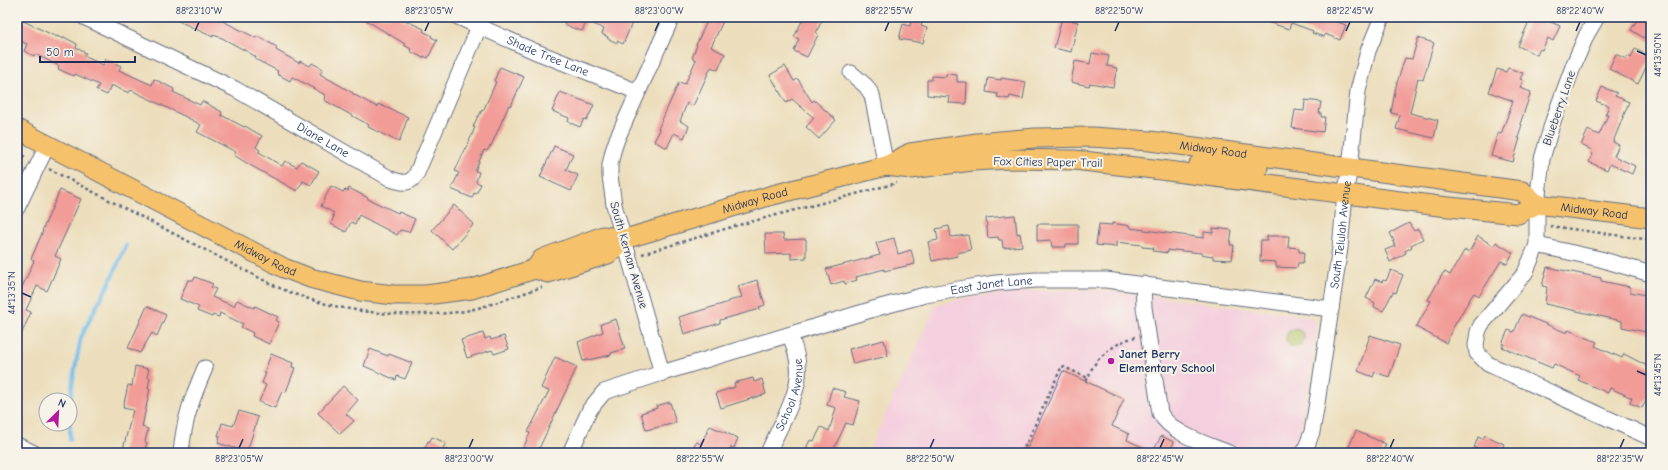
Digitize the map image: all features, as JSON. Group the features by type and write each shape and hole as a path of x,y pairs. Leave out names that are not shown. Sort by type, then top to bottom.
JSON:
{"main road":[{"name":"Midway Road","path":"17,129 284,268 343,288 377,294 426,295 472,289 535,269 548,273 608,254 625,239 770,196 886,166 910,153 1006,140 1067,138 1150,141 1522,191 1538,204 1651,218"},
{"path":"1066,160 1067,138"},
{"name":"Midway Road","path":"886,166 911,169 972,161 1010,159 1066,160 1153,169 1417,204 1518,214 1538,204"},
{"path":"1153,169 1187,163 1236,166 1325,177 1350,168"},
{"path":"1345,194 1371,184 1427,192 1478,195 1502,188"}],"street":[{"name":"Diane Lane","path":"84,17 235,89 391,179 401,183 407,183 416,175 479,27"},
{"name":"Shade Tree Lane","path":"458,17 534,51 638,92"},
{"name":"South Kernan Avenue","path":"662,373 611,192 610,165 617,140 672,17"},
{"name":"South Telulah Avenue","path":"1304,453 1314,419 1340,248 1358,91 1372,38 1382,17"},
{"name":"Blueberry Lane","path":"1537,245 1538,204 1542,159 1553,121 1574,64 1587,34 1597,17"},
{"path":"850,73 866,86 872,95 886,166"},
{"path":"17,208 48,144"},
{"path":"1651,274 1600,259 1537,245 1525,272 1481,326 1476,337 1477,353 1488,364 1651,438"},
{"name":"East Janet Lane","path":"662,373 877,308 926,295 996,283 1070,279 1106,280 1331,308"},
{"path":"1143,284 1147,334 1158,407 1163,418 1177,431 1228,453"},
{"name":"School Avenue","path":"768,453 790,405 798,377 798,365 790,334"},
{"path":"181,453 183,432 187,414 205,368"},
{"path":"570,453 590,409 604,392 662,373"},
{"path":"17,445 34,453"}],"path":[{"path":"630,258 704,235 902,182"},
{"path":"1086,381 1093,367 1105,354 1123,342 1147,334"},
{"path":"1022,453 1062,366 1088,378"}],"shaded area":[{"name":"Janet Berry Elementary School","path":"1083,289 1130,293 1304,316 1313,319 1316,323 1316,329 1308,394 1301,429 1294,453 868,453 936,304 977,296 1016,292"}],"green space":[{"path":"1295,329 1301,332 1304,338 1301,344 1295,347 1289,344 1286,338 1289,332"}],"building":[{"path":"170,17 215,17 256,38 257,36 277,47 276,50 299,63 300,61 310,66 312,63 323,69 320,74 353,94 377,107 378,104 408,117 399,142 368,127 369,125 324,100 325,95 304,83 292,77 290,81 277,74 278,71 255,59 256,57 248,52 222,38 213,35 213,37"},
{"path":"361,17 398,17 424,29 423,31 437,40 428,58 424,56 423,58 410,51 411,49 404,45 405,44"},
{"path":"568,17 628,17 633,19 633,21 623,44 607,38 608,37 602,34 604,29 587,21 582,31 564,24"},
{"path":"709,17 725,17 711,47 725,54 718,70 711,67 693,106 687,103 680,121 689,126 684,138 674,133 667,148 654,141 660,130 658,129 679,82 685,84 696,60 692,58 696,45"},
{"path":"804,17 816,17 822,20 816,33 818,35 807,57 794,51 799,39 794,37"},
{"path":"912,17 924,17 921,26 927,28 923,43 899,39 903,24 910,26"},
{"path":"1259,17 1324,17 1346,25 1340,40 1325,34 1324,37 1312,33 1313,31 1291,23 1289,29 1258,19"},
{"path":"1531,17 1545,22 1546,20 1560,26 1553,41 1548,38 1542,50 1540,49 1537,55 1518,46"},
{"path":"1639,17 1651,17 1651,42 1631,30"},
{"path":"17,18 57,37 63,39 64,37 77,44 76,48 86,53 84,56 103,65 106,59 121,66 119,70 152,85 154,79 174,89 173,92 200,105 202,101 222,112 221,115 262,136 256,147 260,150 259,152 282,166 285,161 297,167 301,161 319,171 311,185 303,181 297,191 248,164 234,155 236,152 197,132 201,125 192,120 131,90 129,93 111,85 107,95 96,90 99,85 75,74 74,76 58,69 59,66 35,54 34,56 24,51 27,44 17,39"},
{"path":"1062,18 1078,22 1071,52 1054,48"},
{"path":"1418,38 1434,43 1423,80 1418,78 1410,113 1438,120 1434,138 1396,129 1400,115 1391,113 1396,86 1405,58 1412,59"},
{"path":"1635,49 1651,57 1638,84 1609,69 1616,54 1626,59 1628,56 1631,58"},
{"path":"1092,53 1109,56 1107,66 1117,68 1113,87 1090,83 1089,86 1071,82 1075,61 1090,64"},
{"path":"785,66 794,81 798,79 812,102 814,100 836,120 819,139 806,127 814,118 792,99 786,103 770,75"},
{"path":"500,67 524,77 511,106 509,105 491,146 487,151 484,150 475,171 479,172 476,182 481,184 476,194 474,193 472,198 451,189 459,173 455,171 471,137 475,127 473,127 478,116 482,110 483,111 496,82 494,81"},
{"path":"1508,68 1523,73 1520,79 1523,80 1520,88 1531,92 1520,124 1522,124 1518,138 1520,138 1513,162 1491,156 1498,133 1501,134 1513,101 1489,92 1497,69 1506,72"},
{"path":"946,74 957,75 957,82 967,82 966,104 949,103 950,97 927,95 927,80 932,80 932,76 946,77"},
{"path":"988,78 1001,80 1001,78 1026,82 1023,99 1010,96 1009,99 997,97 998,94 986,92"},
{"path":"1602,87 1617,93 1615,96 1629,102 1613,142 1619,145 1614,156 1635,166 1632,174 1610,164 1607,170 1589,162 1593,154 1591,153 1592,150 1581,145 1588,130 1599,135 1608,115 1605,115 1609,106 1596,101"},
{"path":"560,92 594,105 587,120 584,119 580,127 568,122 569,118 552,111"},
{"path":"1305,100 1321,102 1319,113 1321,113 1321,117 1325,117 1323,132 1292,128 1295,110 1304,111"},
{"path":"554,146 573,154 566,170 578,175 571,191 540,177"},
{"path":"331,186 343,192 345,190 348,191 349,188 368,199 415,219 409,232 400,230 397,235 359,215 355,224 351,222 346,232 331,224 334,216 332,215 334,213 321,206"},
{"path":"60,190 81,199 55,256 61,259 47,291 37,286 26,310 31,312 17,344 17,298 34,261 31,259"},
{"path":"454,205 474,224 452,249 432,230"},
{"path":"1015,215 1017,234 1020,233 1022,246 1003,248 1002,240 999,240 998,237 988,238 986,218"},
{"path":"1112,223 1130,226 1130,228 1204,238 1204,232 1213,233 1213,228 1232,230 1230,245 1234,245 1232,260 1213,259 1213,256 1201,253 1174,250 1168,250 1168,253 1153,251 1154,248 1142,247 1142,245 1116,242 1116,247 1096,245 1099,224 1112,225"},
{"path":"1409,223 1414,231 1418,229 1423,239 1411,245 1412,247 1405,251 1406,253 1390,262 1385,250 1395,246 1390,233"},
{"path":"1037,224 1078,224 1078,244 1066,244 1066,247 1052,247 1051,240 1037,241"},
{"path":"949,226 951,237 968,235 971,250 957,253 958,256 932,261 928,242 938,240 936,229"},
{"path":"765,234 783,234 784,240 806,239 806,258 791,259 791,253 766,254"},
{"path":"1267,236 1289,236 1288,247 1299,248 1299,252 1304,252 1303,263 1298,263 1297,268 1276,267 1276,262 1260,261 1261,240 1267,240"},
{"path":"1478,236 1494,246 1496,242 1513,253 1507,264 1501,261 1479,296 1474,293 1471,297 1451,331 1452,332 1446,343 1416,327 1431,301 1428,300 1443,273 1445,272 1450,275 1464,251 1466,250 1469,252"},
{"path":"894,238 898,254 911,250 915,264 884,271 884,269 856,277 857,280 845,284 844,281 831,285 826,269 880,255 876,243"},
{"path":"1547,267 1601,278 1601,281 1630,287 1630,292 1651,296 1651,333 1622,327 1622,321 1545,304 1547,287 1542,286"},
{"path":"1391,270 1403,275 1396,293 1393,292 1383,311 1374,307 1375,303 1366,298 1375,279 1382,282 1383,280 1386,281"},
{"path":"195,277 213,284 211,287 216,289 212,297 234,306 237,300 254,308 255,306 278,317 276,320 279,322 269,344 252,336 253,333 241,327 243,324 220,313 219,317 213,315 212,317 197,311 199,307 180,299 188,280 194,280"},
{"path":"757,280 765,305 759,307 760,309 720,320 720,323 684,334 679,317 742,297 738,286"},
{"path":"147,306 166,315 157,336 152,333 140,353 128,348"},
{"path":"1522,314 1567,333 1568,330 1597,342 1595,346 1622,358 1624,354 1651,368 1651,399 1648,398 1642,408 1630,403 1632,398 1610,388 1608,393 1578,380 1580,376 1554,364 1552,368 1502,347 1508,330 1514,332"},
{"path":"616,319 625,349 611,353 611,355 583,361 578,342 603,332 601,324"},
{"path":"483,333 485,339 490,337 491,340 504,336 509,349 494,354 492,350 467,358 461,340"},
{"path":"1370,335 1400,345 1389,377 1375,372 1373,377 1358,371"},
{"path":"884,340 888,356 853,364 849,349"},
{"path":"370,349 388,356 389,354 412,363 405,379 397,376 396,380 364,366"},
{"path":"271,354 293,363 292,367 295,368 286,392 282,391 275,408 259,402 266,385 262,383"},
{"path":"555,357 577,367 537,453 521,453 530,433 528,432 549,391 541,388"},
{"path":"135,366 149,369 147,377 150,377 148,389 150,389 142,427 148,429 145,442 147,443 144,453 122,453 133,410 123,408 128,385 132,386"},
{"path":"1063,371 1124,399 1112,426 1129,434 1127,440 1153,452 1161,436 1174,442 1169,453 1025,453"},
{"path":"753,378 754,382 762,379 766,394 721,408 716,393 735,387 734,383"},
{"path":"343,386 358,400 346,414 354,421 340,434 318,413"},
{"path":"832,388 846,392 844,397 860,401 853,425 846,423 832,453 804,453 810,440 814,441 821,427 829,431 836,408 827,405"},
{"path":"670,402 676,423 646,430 641,413 657,408 656,406"},
{"path":"239,411 258,417 247,452 218,443 220,436 218,436 222,423 233,426"},
{"path":"710,426 738,438 734,448 731,447 729,453 697,453 692,450 696,442 701,444"},
{"path":"1356,431 1386,444 1382,453 1346,453"},
{"path":"1485,435 1504,444 1500,453 1479,453 1480,450 1474,448 1478,437 1483,439"},
{"path":"432,437 446,443 443,448 454,453 423,453 428,441 429,442"}],"waterway":[{"path":"72,392 81,337 109,284 126,245"},
{"path":"70,432 70,440"}],"place":[{"name":"Janet Berry Elementary School","path":"1111,361"}]}
